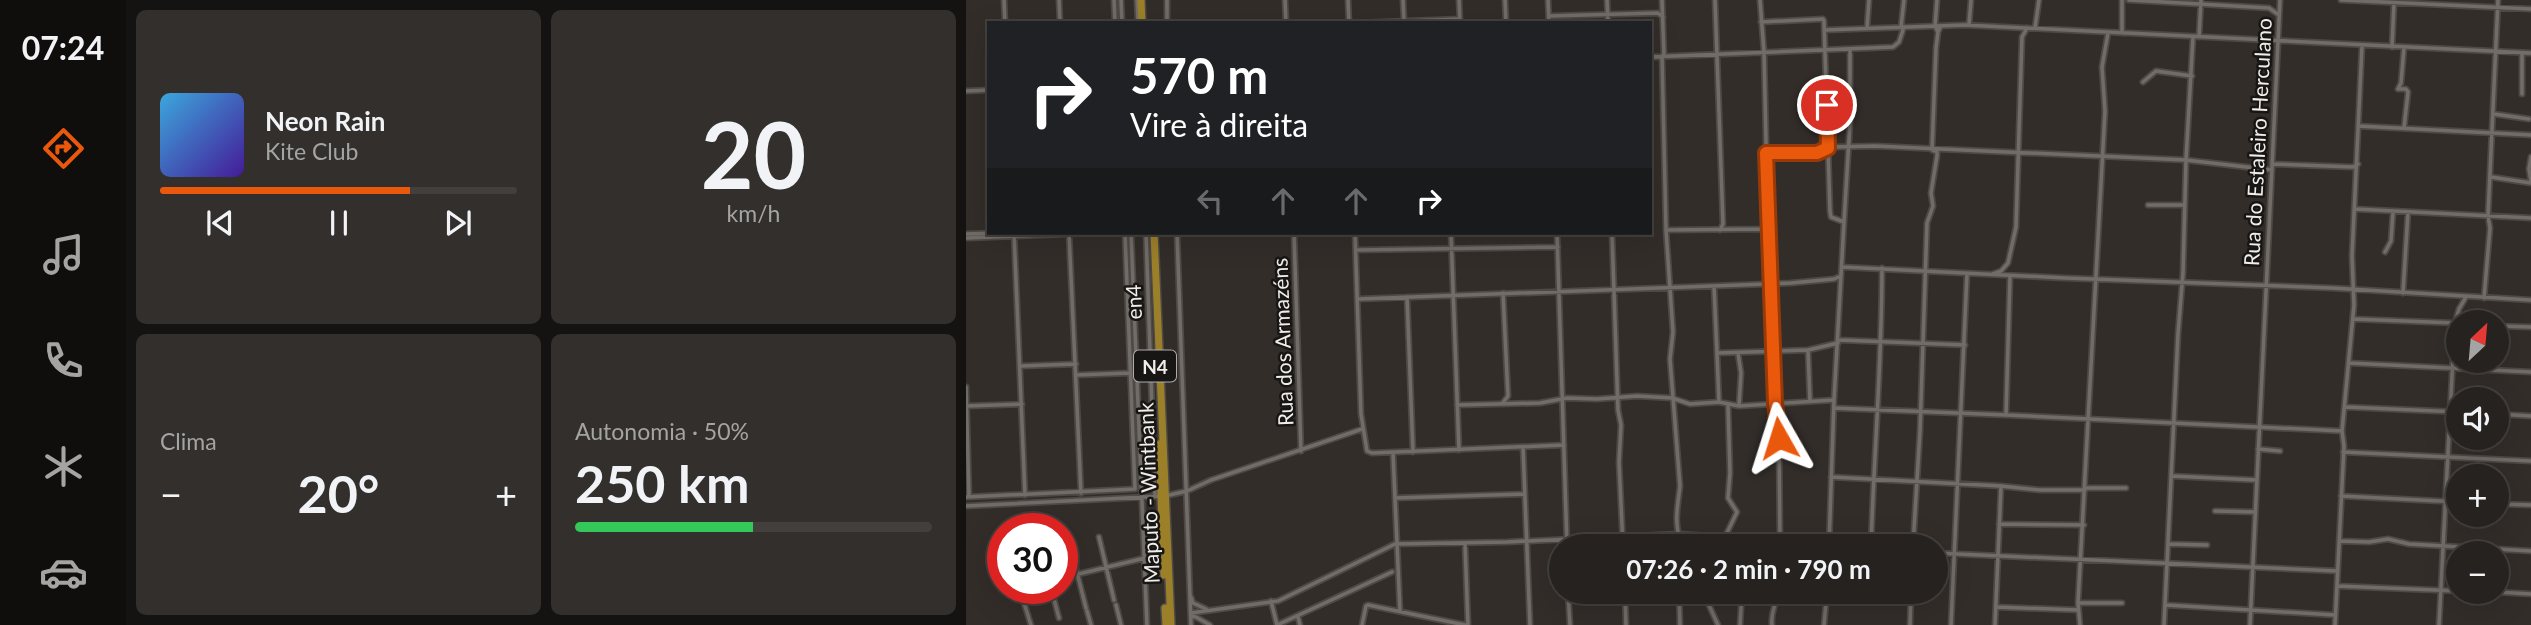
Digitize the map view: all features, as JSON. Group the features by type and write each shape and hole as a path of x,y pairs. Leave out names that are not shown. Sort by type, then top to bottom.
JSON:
{"highway":[{"path":"1141,0 1142,21"},
{"name":"Maputo - Wintbank","path":"1150,235 1168,625"}],"street":[{"path":"1004,0 1005,21"},
{"path":"1059,0 1060,21"},
{"path":"1114,0 1115,21"},
{"path":"1121,0 1122,21"},
{"path":"1167,0 1167,21"},
{"path":"1285,0 1286,21"},
{"path":"1348,0 1349,21"},
{"path":"1404,0 1404,21"},
{"path":"1459,0 1460,21"},
{"path":"1505,0 1506,21"},
{"path":"1548,0 1549,21"},
{"path":"1607,0 1608,21"},
{"path":"1662,0 1666,230 1673,332 1670,355 1680,486 1676,510 1678,534"},
{"path":"1715,0 1718,148 1723,224 1727,230"},
{"path":"1760,0 1775,403 1779,438 1780,534"},
{"path":"1867,28 1869,0"},
{"path":"1652,57 1895,46 1899,42 1902,27 1904,0"},
{"path":"1932,150 1937,0"},
{"path":"1969,25 1971,0"},
{"path":"2035,28 2039,0"},
{"path":"2122,0 2122,33"},
{"path":"2129,0 2201,2 2269,8 2279,15"},
{"path":"2341,0 2531,9"},
{"path":"2484,298 2490,228 2488,216 2498,0"},
{"path":"2269,8 2280,1"},
{"name":"Rua do Estaleiro Herculano","path":"2250,625 2280,1"},
{"path":"2199,37 2201,2"},
{"path":"2392,47 2394,3"},
{"path":"1658,13 1662,8"},
{"path":"1549,16 1658,13 1663,17"},
{"path":"1762,22 1824,19 1830,214 1844,222"},
{"path":"1825,30 1969,25 2531,53"},
{"path":"1938,32 1942,26"},
{"path":"1991,275 2001,271 2008,263 2017,228 2022,37 2018,27"},
{"path":"2022,37 2027,28"},
{"path":"2080,625 2078,603 2105,101 2102,67 2108,33"},
{"path":"2164,625 2193,37"},
{"path":"2335,625 2342,431 2353,319 2352,256 2362,46"},
{"path":"1851,55 1857,48"},
{"path":"2404,48 2398,89 2406,89 2409,93 2404,128"},
{"path":"1829,534 1850,123 1850,49"},
{"path":"2522,53 2522,94"},
{"path":"2143,82 2155,71 2192,76"},
{"path":"966,91 987,90"},
{"path":"2494,114 2529,119"},
{"path":"2358,126 2531,135"},
{"path":"1817,153 1828,148 1848,147 2018,152 2186,160 2272,170"},
{"path":"1913,534 1920,431 1927,220 1933,206 1931,190 1937,156 1937,152 1932,150"},
{"path":"1766,153 1817,153 1828,157"},
{"path":"2491,177 2531,182 2531,157"},
{"path":"2272,164 2353,167 2358,164"},
{"path":"2353,167 2358,171"},
{"path":"2148,205 2184,205"},
{"path":"2355,209 2531,218"},
{"path":"2385,253 2391,241 2393,212"},
{"path":"2403,293 2408,212"},
{"path":"1720,230 1723,224"},
{"path":"1666,230 1768,229"},
{"path":"966,236 987,234"},
{"path":"966,236 1014,235 1026,495"},
{"path":"1069,235 1082,493"},
{"path":"966,387 968,497 1135,489 1125,235"},
{"path":"1131,235 1147,625"},
{"path":"1177,235 1191,625"},
{"name":"Rua dos Armazéns","path":"1294,235 1301,451"},
{"path":"1355,235 1362,429 1367,451 1394,453 1564,445"},
{"path":"1451,235 1459,450"},
{"path":"1557,235 1567,534"},
{"path":"1612,235 1621,425 1619,462 1622,534"},
{"path":"1356,250 1558,247"},
{"path":"2008,263 2011,272 2016,276"},
{"path":"1842,267 2531,300"},
{"path":"1871,534 1876,411 1882,341 1882,268"},
{"path":"1951,625 1967,274"},
{"path":"1359,299 1771,284 1841,276"},
{"path":"2006,415 2010,276"},
{"path":"1833,279 1840,287"},
{"path":"1714,286 1719,402"},
{"path":"1502,404 1508,396 1503,293"},
{"path":"1407,296 1413,452"},
{"path":"2459,310 2466,297"},
{"path":"2353,319 2446,323"},
{"path":"2510,326 2531,327"},
{"path":"1717,353 1808,349 1839,341 1965,345"},
{"path":"1808,349 1810,401"},
{"path":"1738,353 1741,373 1739,406"},
{"path":"2349,363 2446,368"},
{"path":"1021,366 1076,364"},
{"path":"2510,371 2531,372"},
{"path":"1076,375 1130,373"},
{"path":"1508,396 1516,404"},
{"path":"1457,405 1548,403 1562,399 1637,396 1672,398 1690,404 1719,402 1739,406 1834,400"},
{"path":"967,406 1022,404"},
{"path":"1727,534 1738,512 1728,498 1728,404"},
{"path":"2345,407 2446,411"},
{"path":"1834,408 2342,431"},
{"path":"2509,415 2531,416"},
{"path":"966,506 1160,496 1187,491 1211,480 1362,429"},
{"path":"1523,447 1530,625"},
{"path":"2258,449 2280,450"},
{"path":"2439,625 2448,450"},
{"path":"2343,452 2531,461"},
{"path":"1394,453 1400,611"},
{"path":"2171,476 2256,480"},
{"path":"1831,477 2001,486 2040,491 2126,488"},
{"path":"1995,625 2001,486"},
{"path":"1395,498 1525,494"},
{"path":"2341,496 2445,501"},
{"path":"2509,504 2531,505"},
{"path":"2215,512 2255,512"},
{"path":"1999,524 2084,525"},
{"path":"1099,537 1121,625"},
{"path":"2339,541 2369,542 2388,539 2409,544 2531,551"},
{"path":"1191,615 1287,597 1398,544 1549,540"},
{"path":"1362,625 1367,605 1466,625 1465,544"},
{"path":"2168,544 2207,545"},
{"path":"1948,554 2337,571"},
{"path":"1948,557 1954,565"},
{"path":"1091,625 1078,574 1145,558"},
{"path":"1272,601 1277,625 1392,572"},
{"path":"2337,586 2446,591"},
{"path":"2509,593 2531,594"},
{"path":"1190,595 1193,603 1207,610"},
{"path":"2078,603 2122,603"},
{"path":"1024,604 1031,625"},
{"path":"1055,604 1059,618"},
{"path":"1569,604 1570,625"},
{"path":"1625,604 1626,625"},
{"path":"1679,604 1680,625"},
{"path":"1708,604 1718,625"},
{"path":"1740,625 1741,604"},
{"path":"1772,625 1771,613 1776,604"},
{"path":"1824,625 1826,604"},
{"path":"1910,625 1911,604"},
{"path":"2166,604 2335,615"},
{"path":"1996,607 2079,610"},
{"path":"1191,615 1210,625"},
{"path":"1298,617 1300,625"}],"route":[{"path":"1779,438 1775,403 1766,153 1817,153 1828,148 1827,105"}]}
